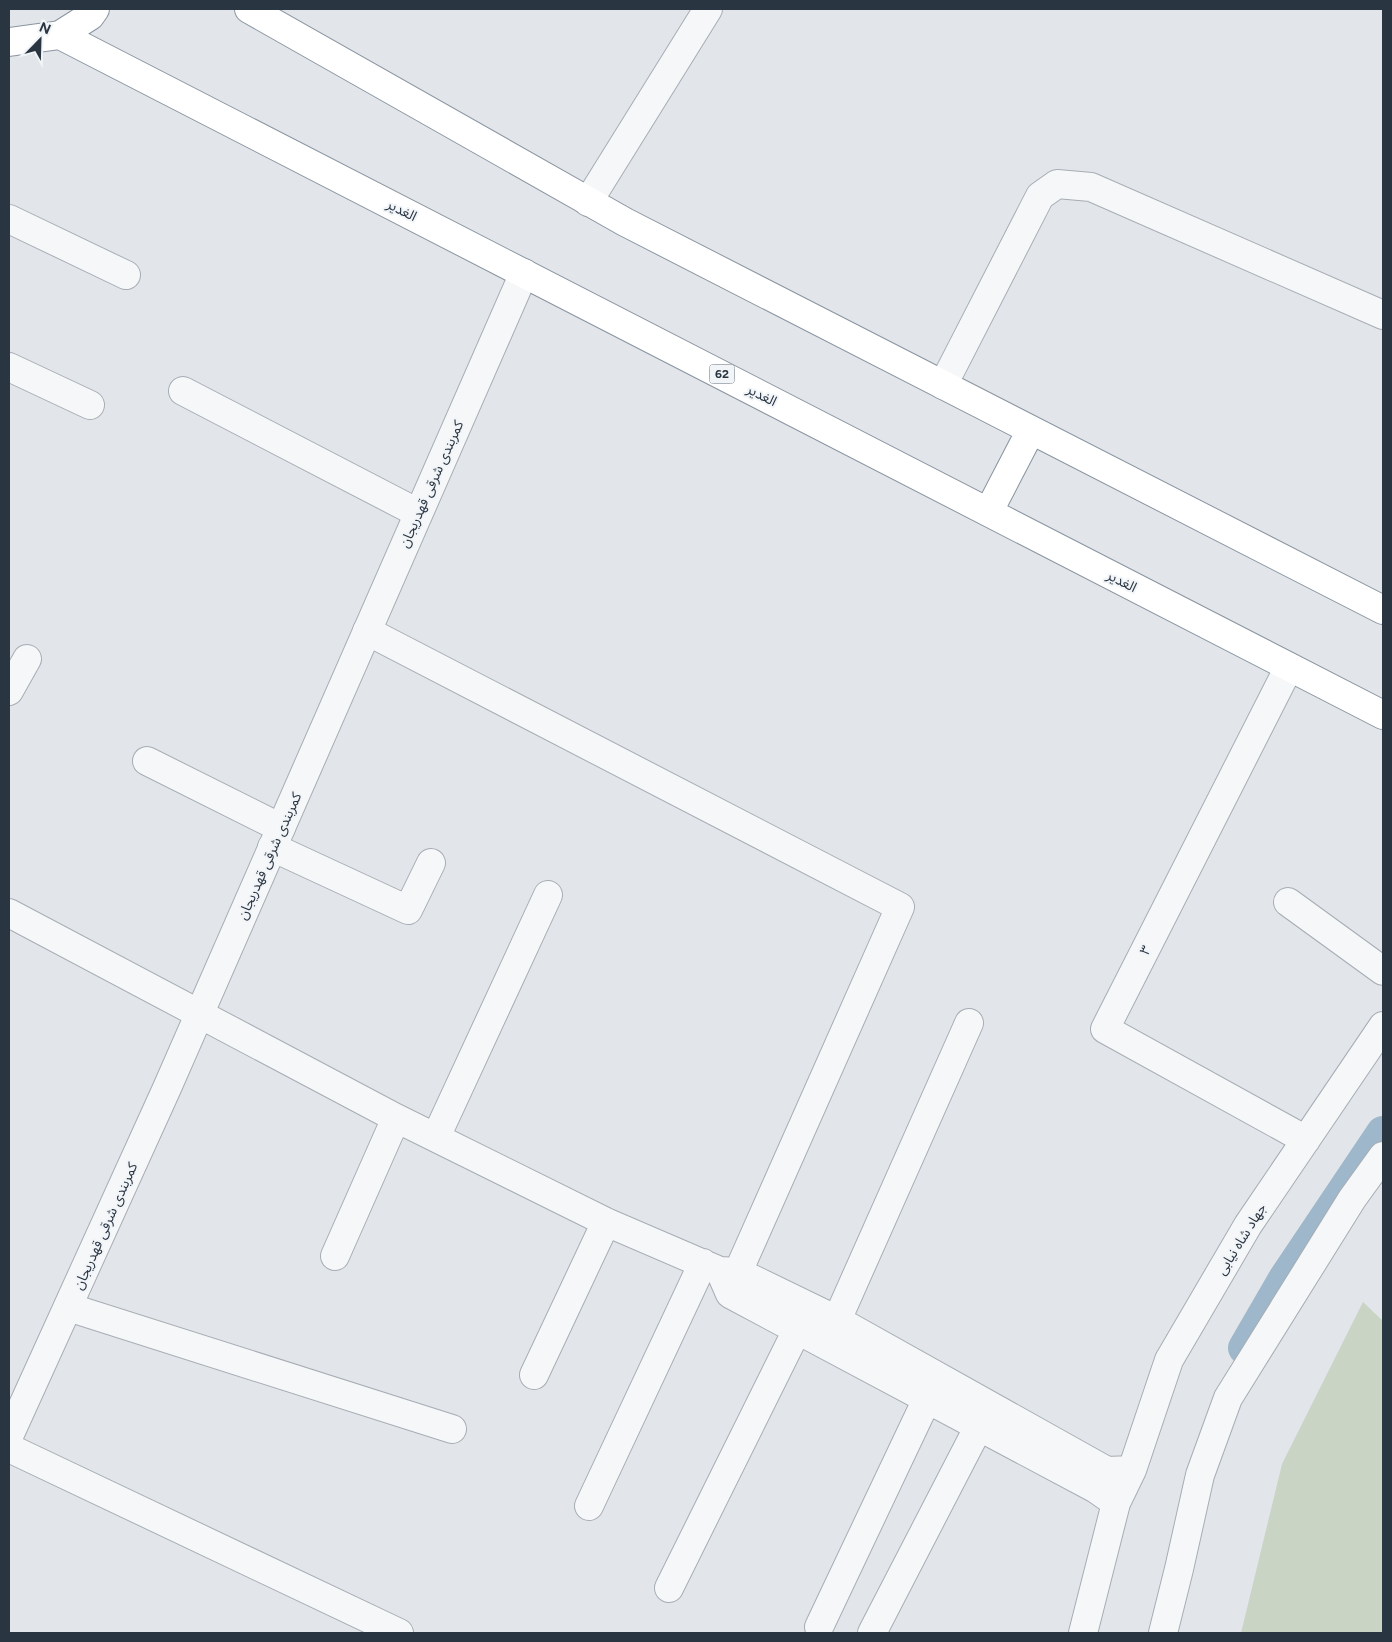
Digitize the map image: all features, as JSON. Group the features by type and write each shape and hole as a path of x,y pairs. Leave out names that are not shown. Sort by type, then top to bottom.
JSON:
{"highway":[{"path":"14,44 60,35 90,16 95,9"},
{"path":"249,9 624,222 1383,610"},
{"name":"الغدیر","path":"60,35 1383,715"},
{"path":"989,511 1031,430"}],"street":[{"path":"588,202 708,9"},
{"path":"943,386 1040,196 1057,184 1091,187 1383,315"},
{"path":"9,219 126,275"},
{"name":"کمربندی شرقی قهدریجان","path":"9,1436 200,1013 524,272"},
{"path":"9,367 90,405"},
{"path":"183,392 418,513"},
{"path":"367,631 900,907 721,1269 589,1506"},
{"path":"9,691 27,659"},
{"name":"۳","path":"1289,667 1105,1029 1306,1140"},
{"path":"147,761 276,838 408,910 431,863"},
{"path":"436,1137 548,895"},
{"path":"1288,902 1383,971"},
{"path":"9,913 396,1118 606,1222 721,1269 837,1320 1107,1471 1132,1470"},
{"path":"837,1320 969,1022"},
{"name":"جهاد شاه نیابی","path":"1083,1633 1116,1503 1132,1470 1168,1360 1248,1225 1383,1026"},
{"path":"335,1256 396,1118"},
{"path":"1163,1633 1200,1475 1228,1398 1352,1199 1383,1156"},
{"path":"534,1375 606,1222"},
{"path":"721,1269 730,1294 1096,1489 1116,1503"},
{"path":"68,1307 452,1429"},
{"path":"669,1588 797,1330"},
{"path":"818,1627 927,1399"},
{"path":"872,1633 979,1426"},
{"path":"9,1448 399,1633"}],"green space":[{"path":"1363,1302 1383,1321 1383,1633 1241,1633 1282,1464"}],"waterway":[{"path":"1245,1348 1285,1279 1383,1133"}]}
